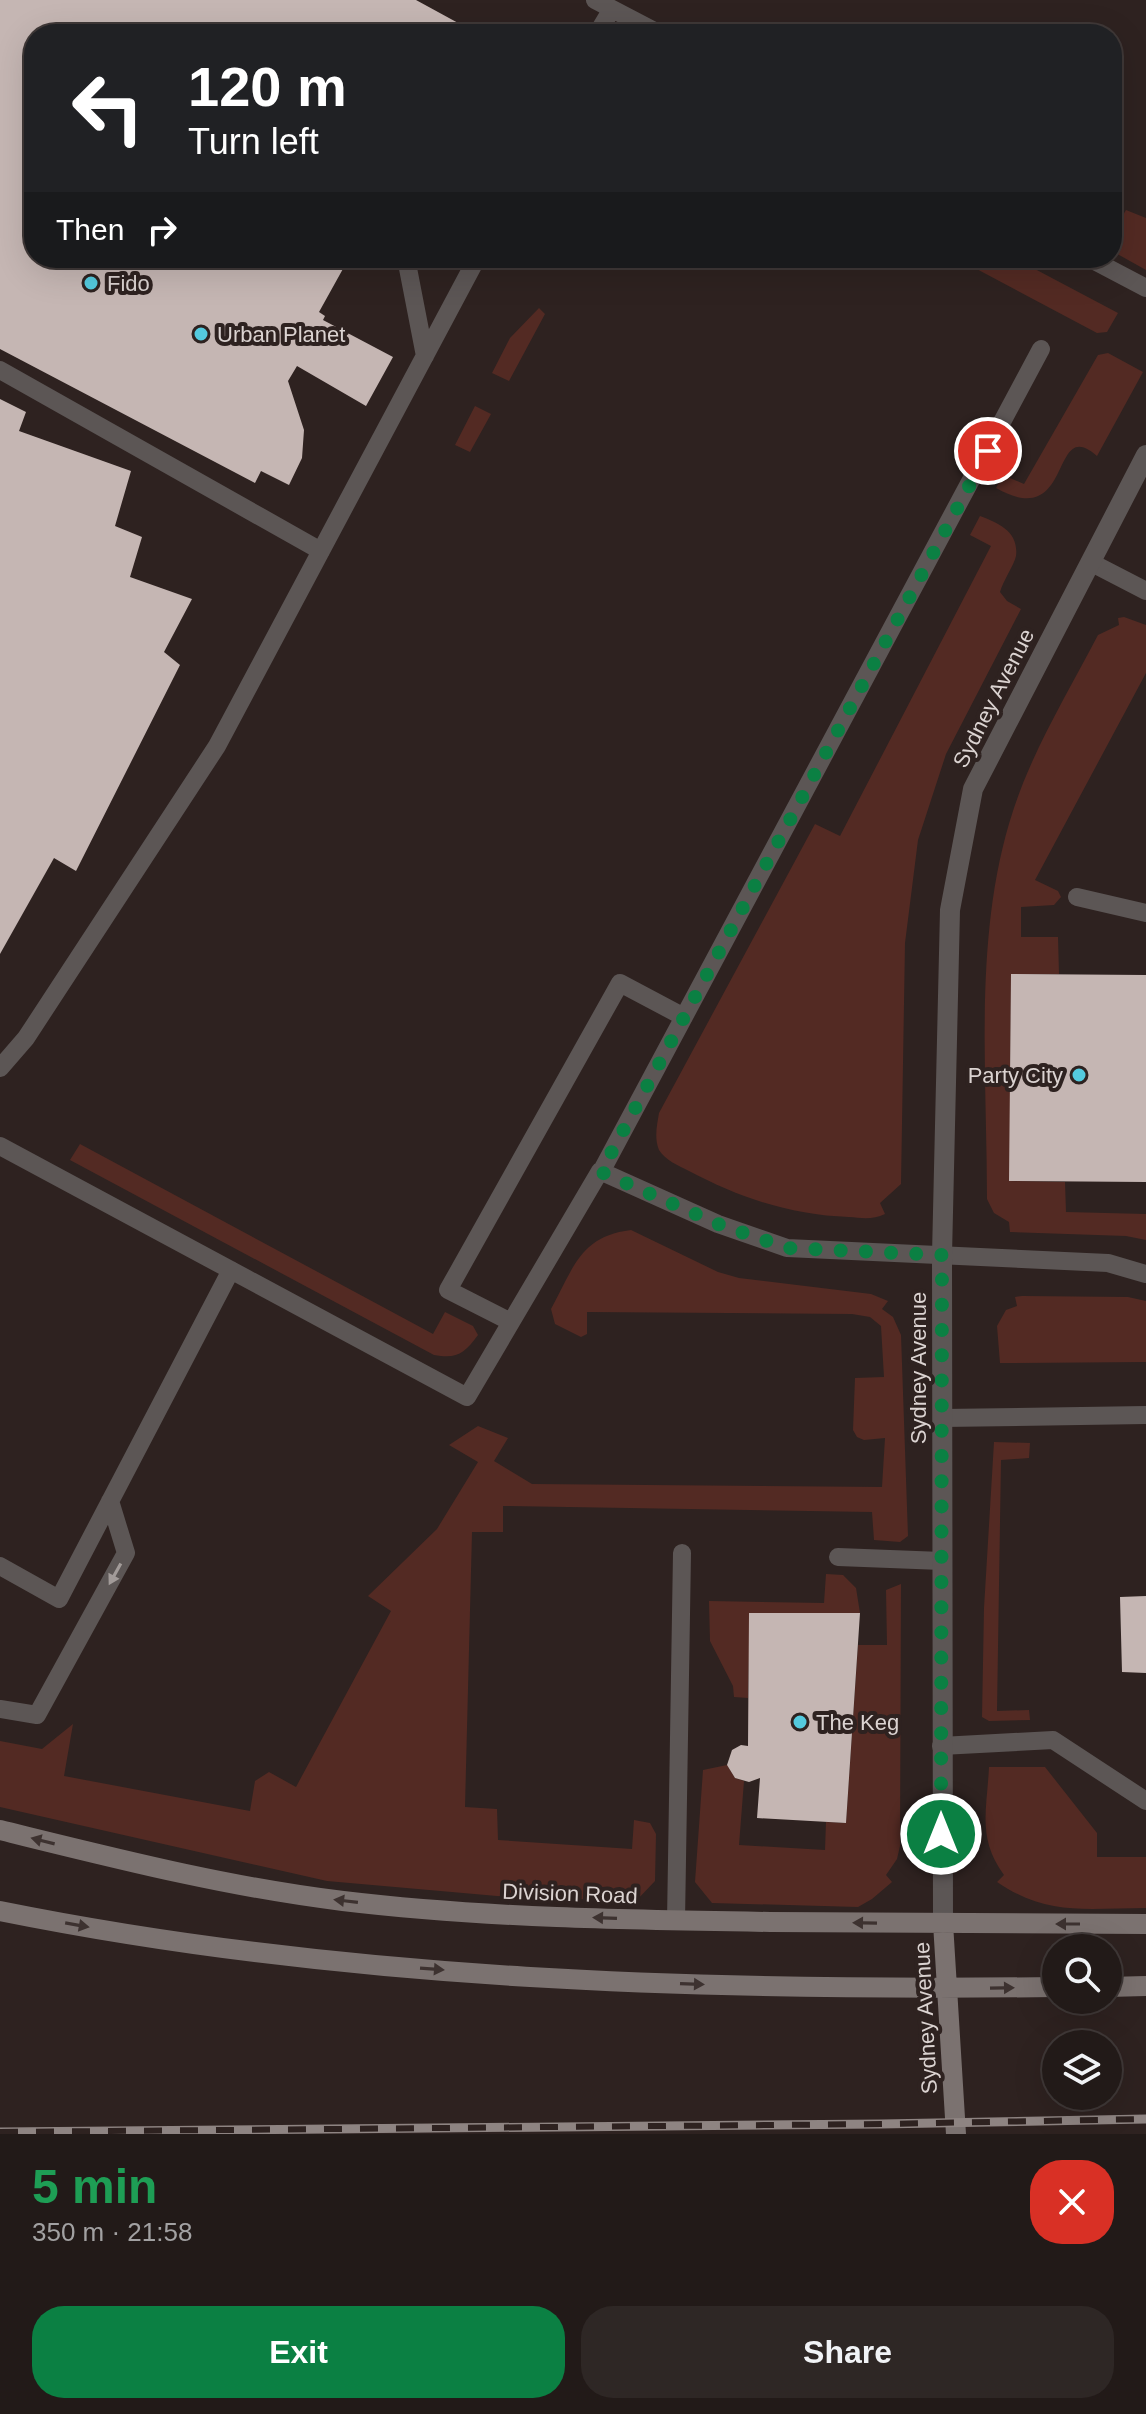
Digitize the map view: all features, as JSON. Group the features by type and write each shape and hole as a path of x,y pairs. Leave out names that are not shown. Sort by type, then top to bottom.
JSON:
{"main road":[{"name":"Division Road","path":"0,1830 173,1873 330,1899 530,1916 676,1921 1146,1924"},
{"path":"0,1911 243,1952 387,1966 658,1983 815,1989 1042,1987"},
{"name":"Sydney Avenue","path":"943,1923 956,2134"},
{"path":"1122,1987 1146,1986"}],"street":[{"name":"Sydney Avenue","path":"943,1923 942,1255 950,910 973,789 1146,455"}],"lane":[{"path":"599,24 603,4 641,24"},
{"path":"408,268 425,356"},
{"path":"0,1068 26,1038 217,746 472,268"},
{"path":"1108,268 1146,288"},
{"path":"0,1146 467,1397 601,1172 932,558 1041,349"},
{"path":"0,370 321,551"},
{"path":"1090,562 1146,591"},
{"path":"1077,897 1146,913"},
{"path":"511,1322 448,1290 620,983 684,1017"},
{"path":"601,1172 718,1224 787,1248 1108,1263 1146,1274"},
{"path":"0,1566 59,1599 231,1270"},
{"path":"942,1418 1146,1415"},
{"path":"0,1709 37,1715 126,1553 110,1501"},
{"path":"676,1921 682,1553"},
{"path":"838,1557 942,1561"},
{"path":"941,1746 1053,1740 1146,1801"}],"shaded area":[{"path":"1126,210 1146,218 1146,270 1122,257 1122,217"},
{"path":"975,268 1033,268 1118,313 1107,332 1097,333"},
{"path":"539,308 545,314 509,381 492,373 510,338"},
{"path":"1108,353 1143,372 1097,456 1082,447 1072,450 1050,487 1038,496 1021,498 996,488 1003,475 1024,484 1098,355"},
{"path":"475,406 491,414 470,452 455,445"},
{"path":"980,516 1001,525 1014,541 1016,556 1000,592 1007,601 1021,609 946,754 918,840 905,943 901,1184 880,1203 885,1214 872,1218 807,1213 747,1197 708,1181 665,1157 657,1141 659,1113 815,824 840,836 991,546 970,535"},
{"path":"1124,617 1146,625 1146,673 1035,880 1058,891 1061,897 1054,905 1021,907 1021,937 1058,937 1059,974 1011,974 1010,1181 1065,1182 1066,1212 1146,1214 1146,1240 1126,1236 1010,1232 1009,1222 994,1213 987,1199 985,1003 992,905 1000,857 1021,788 1052,722 1098,635 1119,625 1118,618"},
{"path":"80,1144 433,1334 445,1312 473,1326 478,1335 459,1354 434,1355 70,1160"},
{"path":"631,1230 718,1272 739,1278 871,1294 888,1301 882,1309 893,1317 901,1335 908,1536 900,1542 874,1540 872,1512 503,1506 503,1532 472,1532 465,1807 497,1809 498,1840 632,1849 634,1820 650,1823 656,1834 655,1881 636,1901 497,1896 327,1881 0,1807 0,1741 42,1749 73,1724 64,1776 250,1811 255,1781 269,1772 296,1787 391,1611 368,1596 437,1529 478,1462 449,1445 478,1426 508,1438 494,1461 532,1484 882,1487 885,1438 864,1440 857,1437 853,1430 855,1378 884,1377 881,1326 870,1317 852,1314 587,1312 587,1334 581,1337 555,1324 551,1309 580,1257 600,1239"},
{"path":"1015,1297 1128,1297 1146,1301 1146,1362 1000,1363 997,1326 1006,1310 1017,1306"},
{"path":"994,1442 1030,1443 1029,1458 1001,1460 997,1711 1029,1710 1030,1720 989,1721 982,1717 984,1608"},
{"path":"826,1574 843,1575 856,1588 860,1613 750,1613 748,1698 734,1697 733,1686 710,1641 709,1601 824,1603"},
{"path":"901,1584 900,1846 897,1859 886,1875 892,1882 858,1907 712,1903 695,1882 703,1770 727,1765 735,1778 744,1781 739,1845 825,1850 826,1822 846,1823 858,1645 887,1645 886,1590"},
{"path":"989,1767 1045,1767 1097,1833 1097,1857 1146,1857 1146,1908 1051,1906 997,1882 1004,1875 990,1849 987,1836"}],"building":[{"path":"0,0 416,0 460,24 24,24 24,268 343,268 319,312 325,316 323,320 393,357 366,406 297,366 288,381 304,430 302,458 289,485 261,471 255,483 0,349"},
{"path":"0,399 26,412 19,431 131,471 115,526 142,537 130,577 192,599 164,652 180,665 76,871 54,858 0,954"},
{"path":"1011,974 1146,975 1146,1182 1009,1181"},
{"path":"1146,1596 1146,1673 1122,1672 1120,1597"},
{"name":"The Keg","path":"749,1613 860,1613 846,1823 757,1818 760,1778 749,1782 735,1778 727,1765 732,1750 741,1745 748,1746"}],"railway":[{"path":"0,2132 1146,2119"}],"place":[{"name":"Fido","path":"91,283"},
{"name":"Urban Planet","path":"201,334"},
{"name":"Party City","path":"1079,1075"},
{"name":"The Keg","path":"800,1722"}],"route":[{"path":"941,1834 942,1255 787,1248 718,1224 601,1172 988,451"}]}
